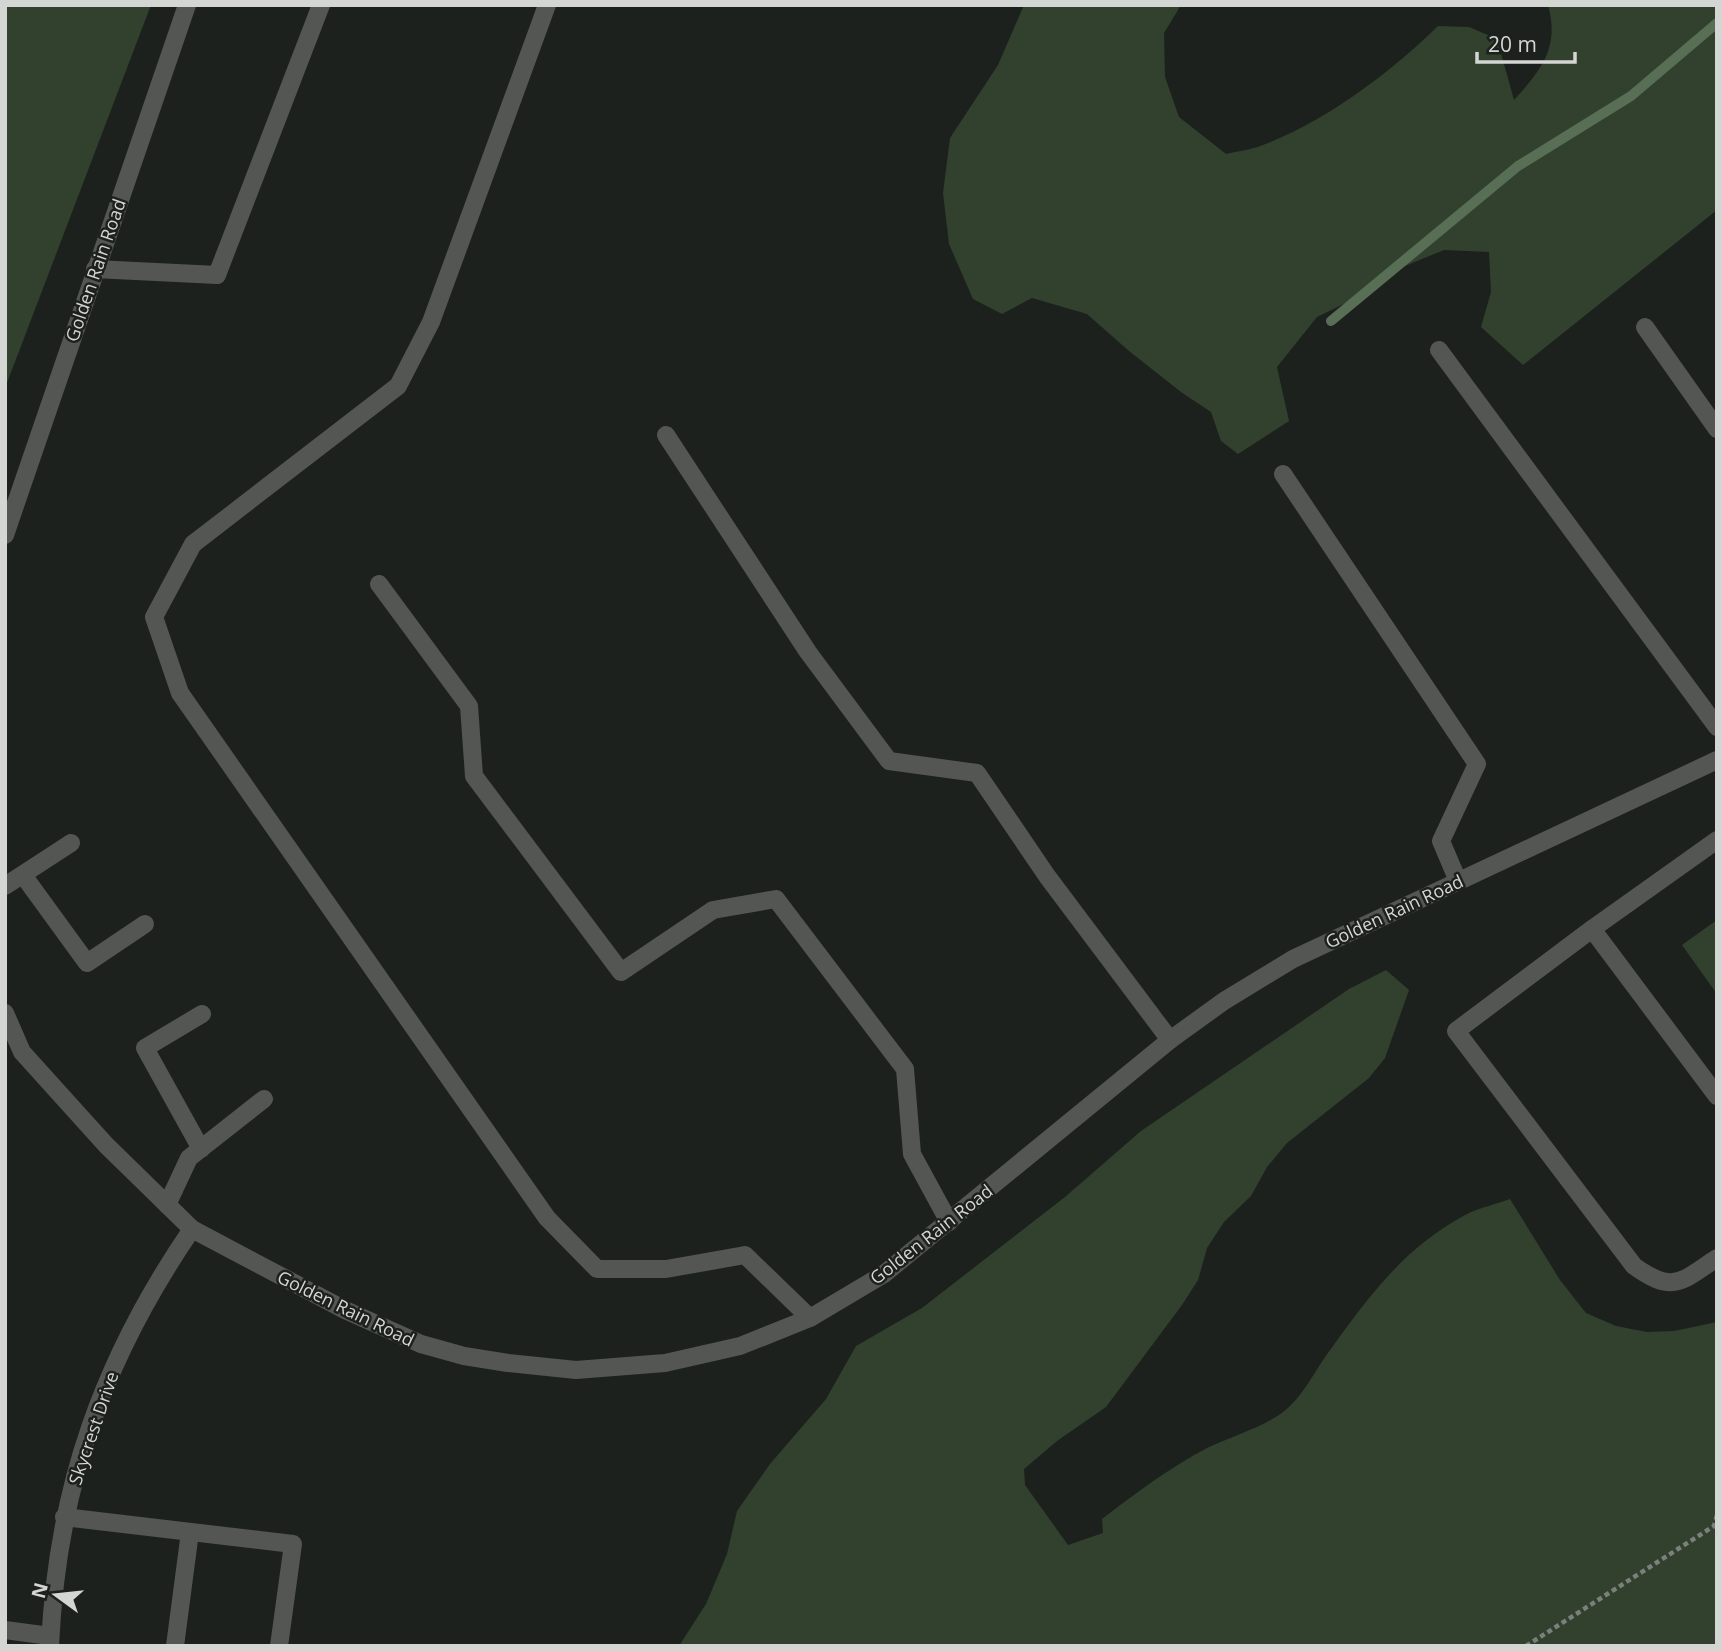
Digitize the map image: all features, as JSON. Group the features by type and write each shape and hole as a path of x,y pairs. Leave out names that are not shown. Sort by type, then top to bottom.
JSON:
{"street":[{"name":"Golden Rain Road","path":"5,535 187,5"},
{"path":"95,269 217,275 321,5"},
{"path":"547,5 430,322 398,386 193,544 154,617 180,693 547,1218 597,1269 666,1269 745,1255 810,1318"},
{"path":"1645,327 1717,429"},
{"path":"1438,350 1717,727"},
{"path":"666,435 808,652 889,761 976,773 1048,876 1170,1040"},
{"path":"1283,474 1477,764 1441,841 1458,881"},
{"path":"379,584 469,706 474,776 621,972 713,910 776,898 905,1069 912,1154 949,1222"},
{"name":"Golden Rain Road","path":"5,1013 22,1052 106,1144 191,1229 345,1310 421,1344 464,1356 576,1370 665,1363 740,1346 810,1318 884,1274 1170,1040 1224,1001 1293,959 1717,760"},
{"path":"1717,840 1456,1031 1634,1266 1666,1284 1686,1278 1717,1258"},
{"path":"5,886 71,844"},
{"path":"23,875 87,962 145,924"},
{"path":"1592,929 1717,1096"},
{"path":"201,1149 145,1048 202,1014"},
{"path":"167,1205 189,1158 264,1099"},
{"name":"Skycrest Drive","path":"50,1641 64,1517 96,1407 118,1354 163,1270 191,1229"},
{"path":"64,1517 293,1544 279,1646"},
{"path":"175,1646 190,1532"},
{"path":"5,1630 50,1641"}],"path":[{"path":"1526,1646 1714,1526 1717,1515"}],"green space":[{"path":"5,5 151,5 5,388"},
{"path":"1024,5 1181,5 1164,33 1165,77 1179,117 1226,154 1263,145 1310,123 1378,78 1438,26 1469,27 1497,39 1514,100 1540,68 1550,46 1552,34 1548,5 1717,5 1717,210 1523,365 1481,327 1491,292 1489,252 1444,250 1393,271 1352,300 1317,317 1277,367 1289,421 1238,454 1221,441 1211,412 1129,351 1087,314 1032,298 1002,314 973,299 949,244 943,193 950,138 998,65"},
{"path":"1717,920 1717,994 1682,945"},
{"path":"1386,970 1409,990 1385,1058 1369,1078 1287,1143 1267,1167 1251,1196 1224,1222 1207,1248 1198,1280 1106,1407 1057,1441 1024,1469 1025,1485 1068,1545 1103,1533 1102,1519 1166,1472 1207,1448 1262,1425 1287,1409 1358,1312 1407,1257 1446,1226 1469,1213 1510,1199 1560,1280 1586,1313 1616,1326 1647,1332 1674,1331 1717,1322 1717,1646 679,1646 706,1604 727,1554 737,1511 770,1464 826,1399 856,1346 922,1308 1065,1197 1141,1131 1349,989"}],"waterway":[{"path":"1331,321 1518,166 1631,96 1717,23"}]}
